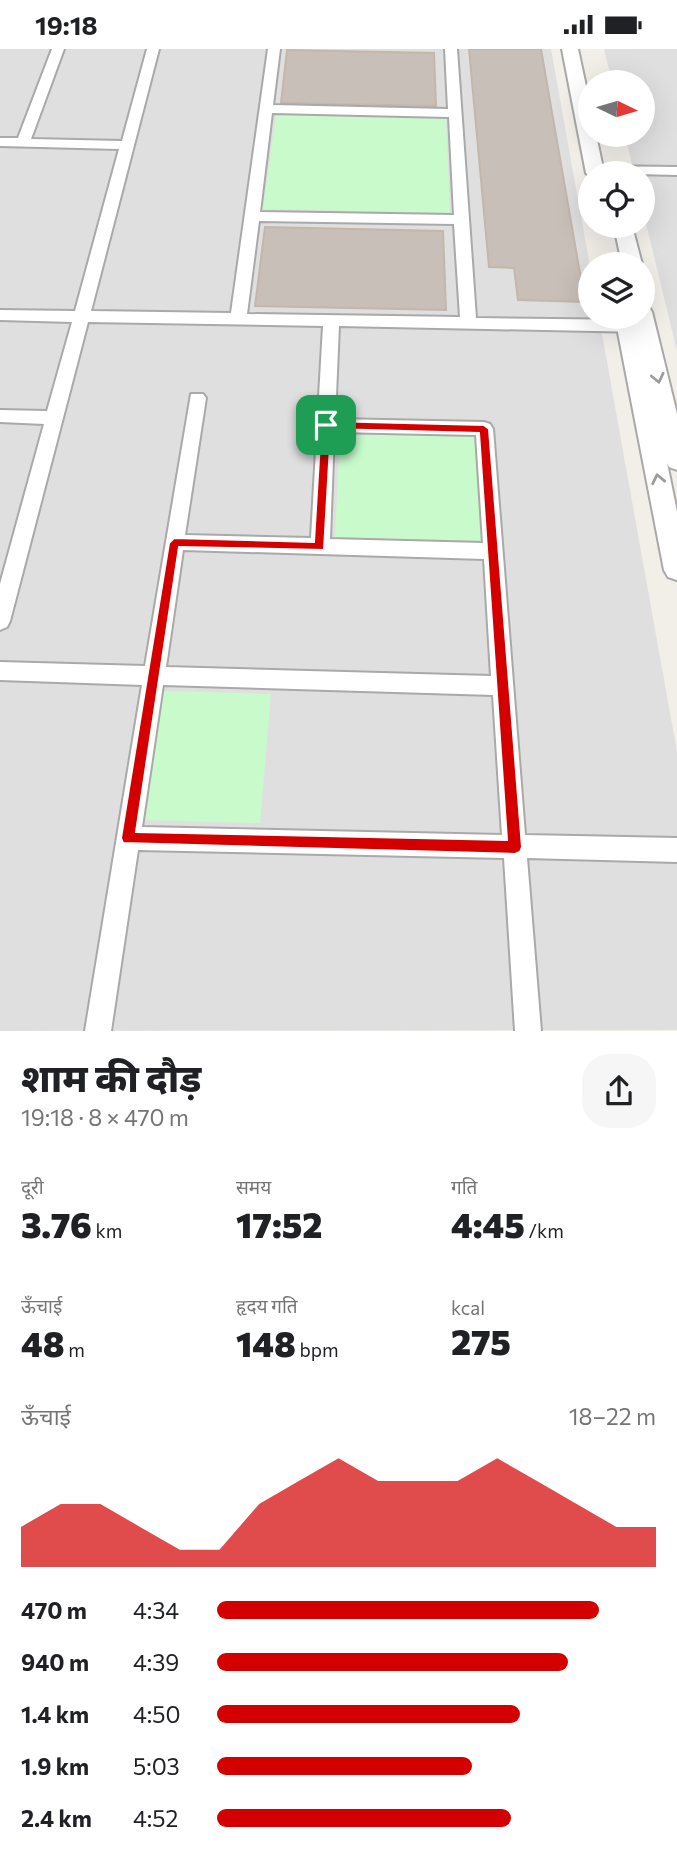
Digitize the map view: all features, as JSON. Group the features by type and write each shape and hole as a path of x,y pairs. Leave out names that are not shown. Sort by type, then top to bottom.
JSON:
{"street":[{"path":"23,143 58,49"},
{"path":"0,621 153,49"},
{"path":"239,319 274,49"},
{"path":"451,49 468,323"},
{"path":"570,49 600,161"},
{"path":"584,49 588,70"},
{"path":"266,109 455,113"},
{"path":"0,142 128,145"},
{"path":"655,171 677,171"},
{"path":"252,216 462,220"},
{"path":"0,315 468,323 578,321"},
{"path":"320,546 331,320"},
{"path":"637,329 677,570"},
{"path":"638,329 672,418 677,461"},
{"path":"97,1031 197,398"},
{"path":"0,416 55,418"},
{"path":"326,425 484,429 528,1031"},
{"path":"174,543 493,551"},
{"path":"0,671 503,686"},
{"path":"128,838 677,850"}],"shaded area":[{"path":"0,49 551,49 578,199 578,238 585,238 587,252 578,252 578,329 601,329 677,752 677,1030 0,1031"},
{"path":"604,49 677,49 677,351 650,238 655,238 655,161 631,161 628,147 655,147 655,70 609,70"}],"green space":[{"path":"276,115 446,118 450,213 263,209"},
{"path":"340,434 475,437 482,541 335,537"},
{"path":"164,691 271,694 260,823 145,820"}],"building":[{"path":"469,49 541,49 578,262 578,302 518,300 514,268 489,267"},
{"path":"287,50 434,53 436,106 281,103"},
{"path":"265,227 443,231 446,310 255,306"}],"route":[{"path":"326,425 484,429 515,847 128,838 174,543 320,546 326,425"}]}
